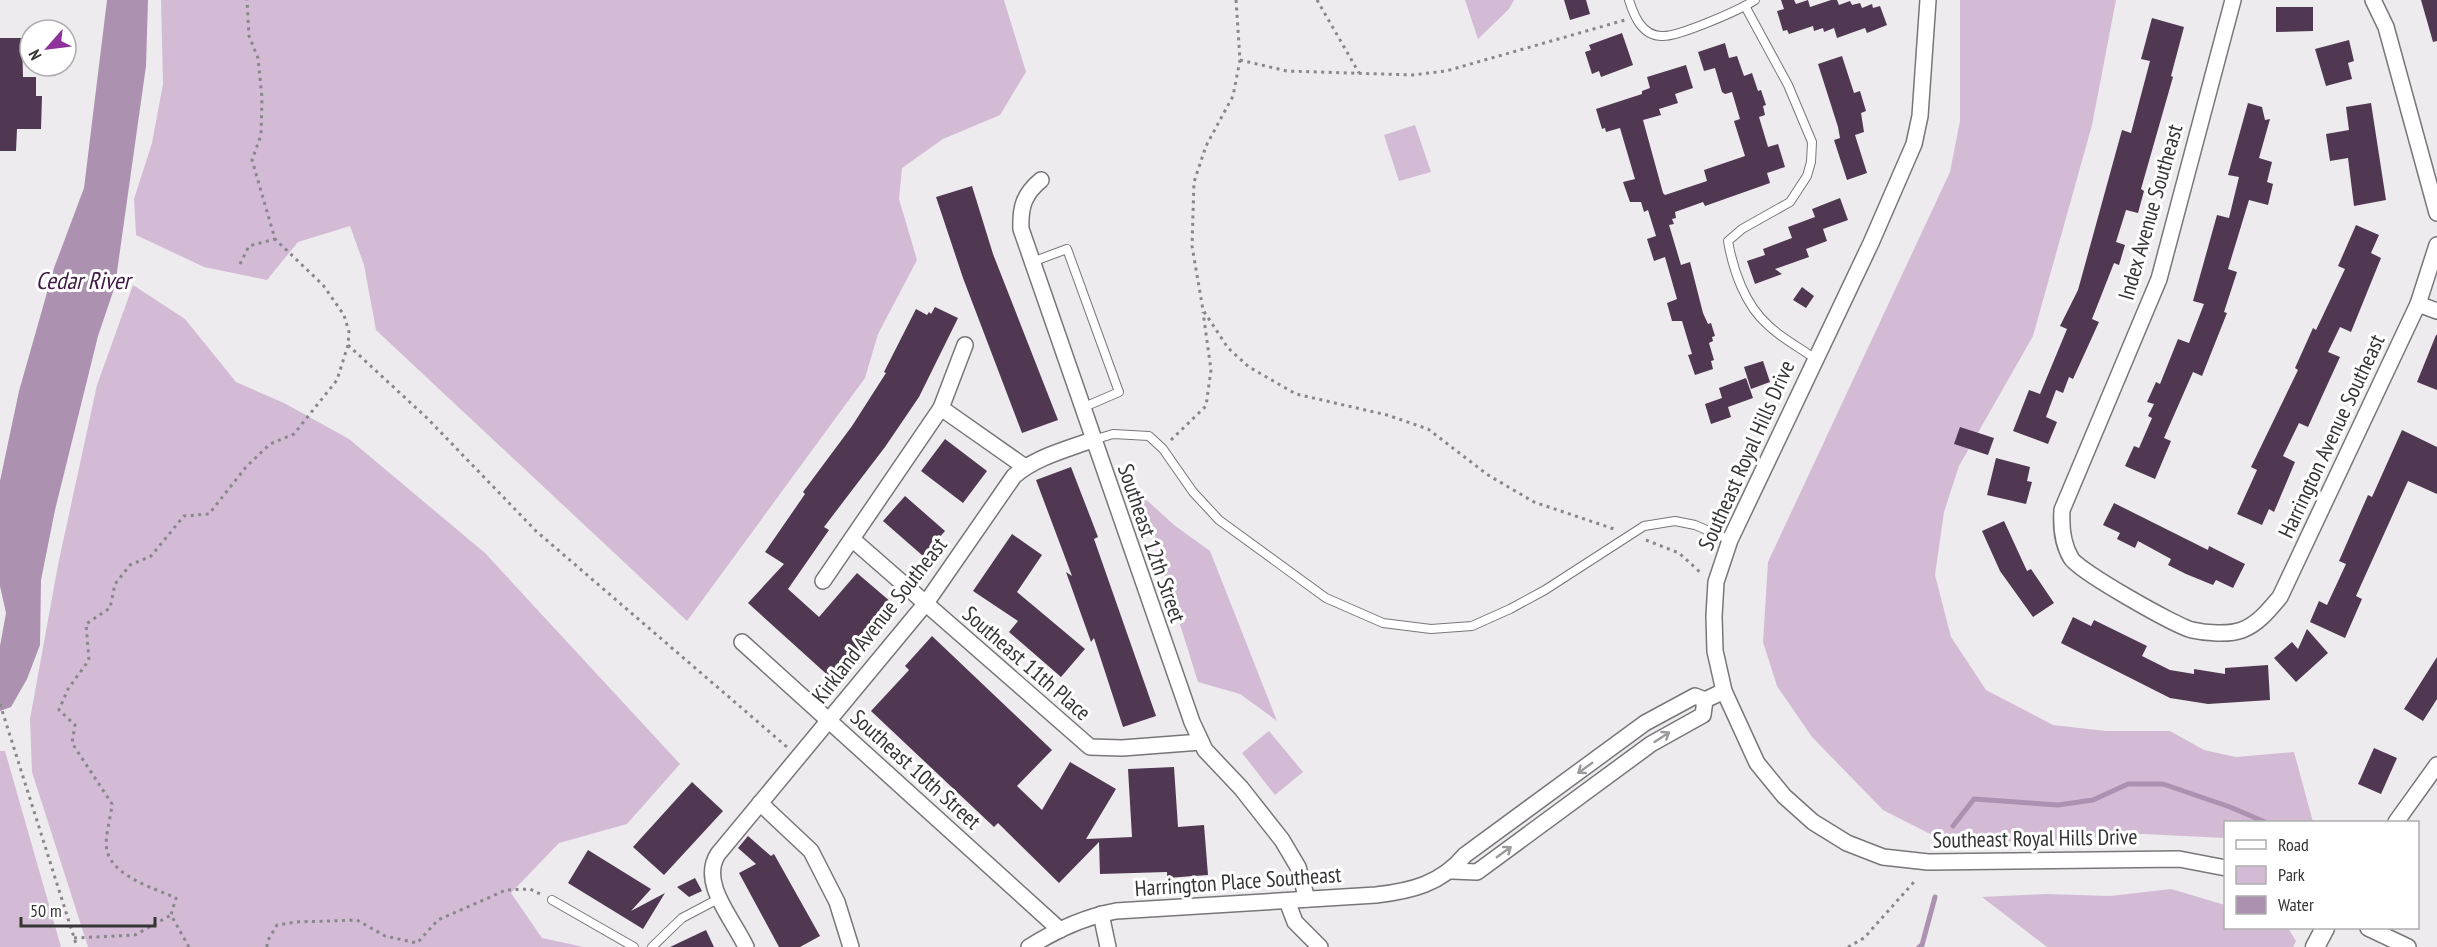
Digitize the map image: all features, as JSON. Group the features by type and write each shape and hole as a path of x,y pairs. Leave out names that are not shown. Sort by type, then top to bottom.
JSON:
{"street":[{"name":"Southeast Royal Hills Drive","path":"1928,0 1920,116 1914,144 1871,243 1814,358 1730,540 1716,582 1715,651 1724,691 1757,763 1784,796 1813,822 1847,843 1883,857 1928,862 2178,859 2224,868"},
{"name":"Index Avenue Southeast","path":"2233,0 2159,279 2062,510 2061,533 2071,560 2091,576 2191,630 2241,631"},
{"path":"2373,0 2386,27 2437,213"},
{"name":"Southeast 12th Street","path":"1041,180 1028,190 1020,210 1021,229 1092,440 1201,742 1282,840 1298,867 1307,899"},
{"name":"Harrington Avenue Southeast","path":"2241,631 2261,618 2280,597 2418,304 2437,245"},
{"path":"2418,304 2437,311"},
{"path":"823,581 942,408 965,345"},
{"path":"942,408 1025,466"},
{"name":"Kirkland Avenue Southeast","path":"720,898 711,874 718,854 926,603 1014,476 1025,466 1092,440"},
{"name":"Southeast 11th Place","path":"852,539 1090,747 1122,748 1201,742"},
{"name":"Southeast 10th Street","path":"742,642 1060,930"},
{"name":"Harrington Place Southeast","path":"1029,947 1060,930 1101,914 1406,892 1432,883 1452,871 1477,872 1651,744 1703,715 1705,700 1724,691"},
{"path":"2397,821 2437,765"},
{"path":"760,803 811,851 837,902 851,947"},
{"path":"720,898 746,947"},
{"path":"1287,901 1295,922 1320,947"},
{"path":"1101,914 1108,947"},
{"path":"2315,947 2324,929"},
{"path":"2372,929 2408,947"}],"lane":[{"path":"1629,0 1638,24 1648,32 1662,36 1709,22 1755,0"},
{"path":"1745,6 1788,85 1812,142 1812,152 1807,176 1790,202 1742,229 1728,241 1732,264 1744,292 1767,325 1814,358"},
{"path":"1032,262 1067,249 1119,393 1082,408"},
{"path":"1092,440 1113,434 1149,436 1163,449 1193,492 1219,520 1326,598 1383,623 1431,629 1472,626 1545,590 1644,526 1675,521 1695,525 1730,540"},
{"path":"652,947 682,918 720,898"},
{"path":"552,900 634,947"}],"path":[{"path":"74,938 135,935 171,915 176,898 137,881 115,865 107,851 112,804 72,743 75,725 59,710 68,689 89,660 86,624 110,608 115,584 129,565 151,556 184,516 209,514 246,467 270,444 294,434 337,380 348,345 349,332 344,315 323,285 275,239 252,160 261,135 262,98 258,58 249,36 247,0"},
{"path":"1163,449 1206,405 1211,370 1192,246 1194,182 1206,146 1233,96 1240,60 1236,0"},
{"path":"1317,0 1359,73"},
{"path":"1240,60 1287,70 1412,75 1446,71 1636,17"},
{"path":"240,264 249,246 275,239"},
{"path":"1203,310 1228,348 1249,367 1296,394 1387,415 1428,429 1488,475 1534,502 1632,534 1679,553 1701,573"},
{"path":"348,345 427,418 536,531 798,757"},
{"path":"0,704 77,947"},
{"path":"1848,947 1864,938 1914,882"},
{"path":"267,947 267,942 277,925 296,922 357,920 385,936 418,945 438,920 506,890 530,889 552,900"},
{"path":"171,915 189,947"}],"green space":[{"path":"161,0 1004,0 1026,72 1000,115 943,139 902,168 899,199 917,260 878,334 865,378 687,621 376,330 364,265 350,226 298,242 267,280 204,267 136,235 134,199 152,143 163,84"},
{"path":"1465,0 1514,0 1509,9 1478,39"},
{"path":"1960,0 2116,0 2092,125 2033,336 1959,466 1944,512 1935,575 1951,637 1986,690 2053,725 2106,731 2170,731 2204,750 2236,757 2294,752 2313,821 2224,821 2224,838 2143,834 2024,842 1938,838 1883,810 1812,737 1777,686 1763,642 1768,562 1950,172 1960,121"},
{"path":"1415,125 1431,172 1399,181 1384,135"},
{"path":"133,285 185,319 236,382 284,403 349,439 485,553 680,764 627,824 559,843 511,893 542,938 584,947 88,947 32,772 30,719 58,565 97,385"},
{"path":"1139,493 1174,525 1210,551 1277,721 1240,694 1198,682"},
{"path":"1269,731 1303,772 1275,795 1242,753"},
{"path":"0,751 5,751 61,947 0,947"},
{"path":"2171,889 2224,905 2224,929 2289,929 2296,941 2293,947 2047,947 1982,897 2046,894 2110,896"}],"water":[{"name":"Cedar River","path":"107,0 148,0 146,66 115,286 98,336 55,510 41,580 40,645 27,679 11,707 0,711 0,646 6,613 0,586 0,481 19,391 54,268 84,188"}],"building":[{"path":"1564,0 1586,0 1590,14 1570,20"},
{"path":"1781,0 1794,0 1796,4 1808,0 1810,7 1831,0 1837,0 1839,5 1850,1 1852,5 1860,3 1862,8 1872,4 1873,8 1880,6 1887,25 1867,33 1865,28 1837,38 1834,28 1824,32 1823,28 1814,31 1813,26 1789,34 1787,30 1783,31 1777,11 1784,9"},
{"path":"2421,0 2437,0 2437,41 2433,42"},
{"path":"2276,7 2313,7 2313,31 2276,32"},
{"path":"2152,18 2184,27 2171,76 2173,77 2141,189 2144,191 2138,213 2126,210 2116,242 2125,245 2119,265 2114,263 2092,319 2099,322 2073,379 2069,377 2063,393 2056,390 2046,417 2057,422 2048,444 2013,431 2029,390 2040,394 2067,329 2060,326 2078,290 2122,130 2131,133 2150,61 2141,59"},
{"path":"1622,33 1633,65 1601,77 1599,71 1592,74 1585,52 1591,50 1589,45"},
{"path":"0,38 18,38 18,78 36,78 36,96 42,96 41,129 17,129 16,151 0,151"},
{"path":"2349,40 2354,61 2348,63 2352,79 2326,86 2315,49"},
{"path":"1725,43 1729,58 1737,56 1744,76 1752,73 1758,91 1761,90 1766,105 1763,106 1765,115 1759,117 1768,147 1778,144 1785,167 1767,173 1770,183 1705,206 1703,202 1675,212 1676,218 1672,219 1674,224 1669,225 1681,265 1690,262 1703,313 1708,324 1711,323 1715,336 1709,343 1714,360 1711,361 1713,369 1695,375 1688,355 1692,354 1682,321 1672,321 1667,303 1677,299 1665,257 1654,261 1647,239 1656,236 1648,210 1644,212 1641,202 1630,202 1623,182 1635,179 1620,128 1606,132 1605,128 1602,129 1596,109 1642,94 1642,91 1650,88 1647,77 1686,65 1693,88 1675,94 1678,103 1659,109 1661,115 1643,120 1665,195 1707,181 1704,170 1745,156 1734,121 1740,119 1732,92 1725,94 1722,92 1715,68 1704,71 1698,52"},
{"path":"1842,56 1854,93 1860,91 1866,111 1861,113 1864,132 1855,135 1867,173 1847,180 1834,140 1840,138 1838,127 1818,64"},
{"path":"2248,103 2262,107 2265,120 2270,119 2259,158 2272,162 2267,182 2273,184 2268,205 2249,200 2228,269 2237,272 2224,312 2227,313 2202,376 2193,372 2164,438 2171,441 2155,479 2125,466 2134,446 2139,448 2152,418 2148,416 2154,404 2147,402 2156,382 2160,384 2178,339 2189,343 2204,304 2193,301 2217,215 2229,218 2239,177 2228,175"},
{"path":"2371,103 2386,200 2354,206 2348,158 2330,161 2326,134 2349,130 2346,107"},
{"path":"972,186 993,254 1058,420 1022,433 963,278 936,197"},
{"path":"1840,198 1848,220 1823,229 1827,241 1806,249 1809,257 1775,269 1782,274 1755,284 1747,261 1765,255 1763,249 1792,238 1788,227 1815,217 1812,209"},
{"path":"2356,225 2379,235 2371,253 2381,258 2351,332 2340,327 2328,352 2340,357 2308,427 2299,423 2283,456 2295,462 2274,512 2269,509 2262,525 2237,514 2257,470 2251,467 2298,370 2295,368 2313,328 2316,330 2345,269 2338,266"},
{"path":"1802,287 1814,296 1806,308 1793,300"},
{"path":"935,307 958,318 919,397 885,447 824,527 829,530 788,589 819,617 857,573 898,608 832,679 748,603 784,564 765,552 805,494 803,492 852,426 886,373 884,372 916,309 927,315 929,312 931,314"},
{"path":"2437,335 2437,390 2417,382"},
{"path":"1763,361 1770,382 1751,389 1744,367"},
{"path":"1746,378 1753,398 1728,407 1731,417 1711,424 1705,404 1722,398 1719,388"},
{"path":"1960,427 1994,438 1988,455 1954,444"},
{"path":"2402,430 2437,447 2437,494 2408,481 2356,596 2362,599 2345,638 2310,622 2319,601 2327,605 2346,564 2339,561 2368,495 2372,497"},
{"path":"945,439 987,471 963,503 921,471"},
{"path":"1996,458 2030,467 2027,481 2032,482 2026,504 1987,495"},
{"path":"1071,467 1098,537 1094,539 1156,716 1123,727 1094,638 1091,642 1066,572 1072,576 1036,480"},
{"path":"905,496 945,531 923,556 883,521"},
{"path":"2114,503 2208,550 2209,546 2245,564 2233,588 2216,580 2213,585 2186,574 2168,565 2171,559 2138,541 2135,548 2117,539 2120,533 2103,525"},
{"path":"2004,521 2027,571 2031,569 2054,603 2033,617 2000,571 1982,531"},
{"path":"1012,534 1042,555 1017,592 1085,649 1061,677 1009,632 1018,621 973,591"},
{"path":"2073,617 2091,626 2094,620 2147,646 2142,656 2170,670 2194,674 2194,669 2225,674 2225,668 2268,665 2270,700 2208,704 2170,698 2061,643"},
{"path":"2307,629 2328,653 2296,682 2274,658 2292,642 2298,649"},
{"path":"932,636 1052,750 1017,786 1042,810 1070,762 1116,789 1086,839 1132,837 1128,769 1174,767 1178,827 1204,825 1208,875 1167,878 1167,872 1100,874 1099,842 1059,883 998,823 994,827 871,711 909,670 905,666"},
{"path":"2437,657 2437,699 2423,721 2404,709"},
{"path":"2374,748 2397,758 2381,794 2358,784"},
{"path":"692,782 723,811 664,875 633,847"},
{"path":"748,836 771,856 774,854 820,936 800,947 779,947 739,873 756,864 738,848"},
{"path":"588,850 651,889 631,911 665,893 643,929 568,883"},
{"path":"695,878 702,891 689,897 677,887"},
{"path":"706,930 714,947 670,947"}],"waterway":[{"path":"1953,826 1974,799 2058,805 2093,800 2128,784 2163,784 2263,821"},
{"path":"1919,947 1922,945 1935,897"}]}
